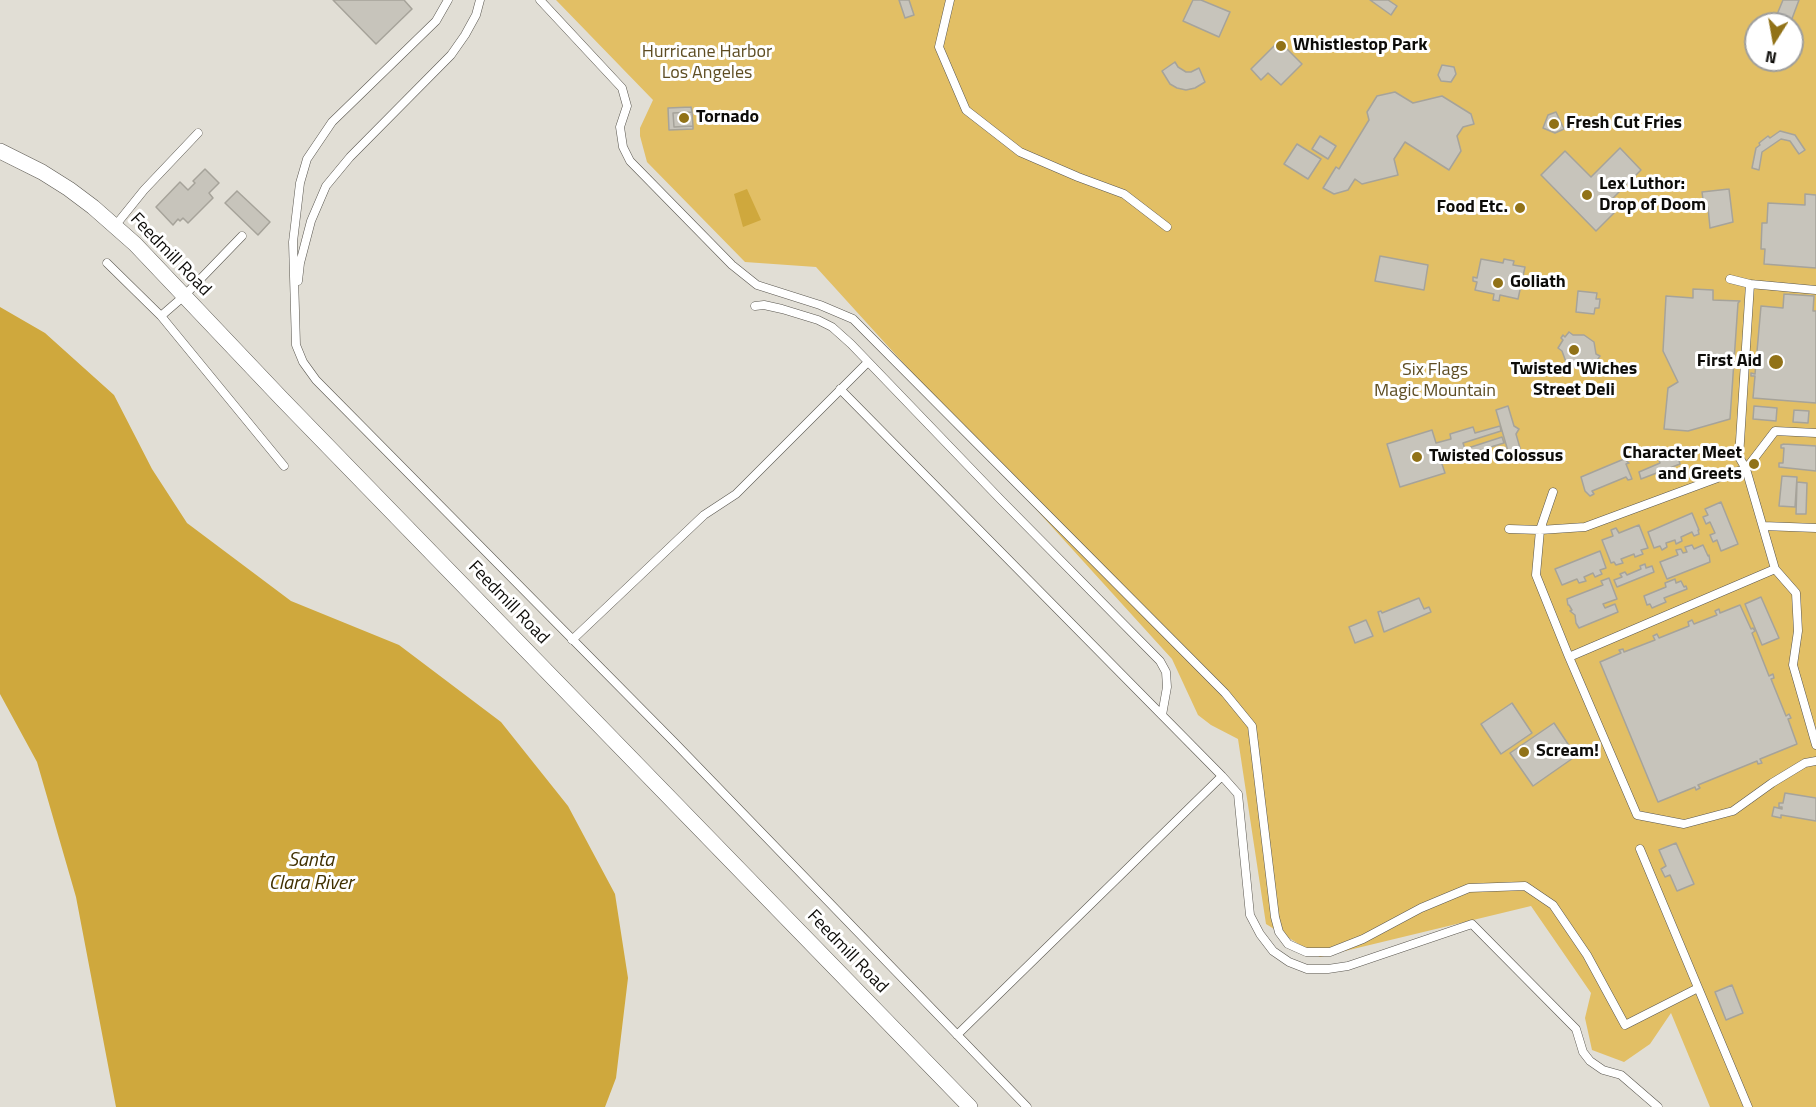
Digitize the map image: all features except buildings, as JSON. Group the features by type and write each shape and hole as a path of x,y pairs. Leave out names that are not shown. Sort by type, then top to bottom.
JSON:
{"street":[{"name":"Feedmill Road","path":"0,151 42,172 69,189 115,226 970,1107"}],"lane":[{"path":"448,0 436,21 332,122 307,159 300,183 293,242 296,345 303,362 316,380 1027,1107"},
{"path":"295,309 300,263 311,221 326,186 350,157 451,55 476,15 480,0"},
{"path":"540,0 622,88 627,106 620,127 623,147 630,161 700,233 732,265 757,285 820,305 853,319 1225,693 1252,726 1275,917 1279,932 1288,944 1306,952 1330,952 1363,939 1421,908 1469,888 1525,886 1553,905 1587,955 1625,1025 1698,988"},
{"path":"950,0 939,47 966,110 1020,152 1124,194 1167,227"},
{"path":"115,226 144,190 198,133"},
{"path":"161,316 184,296 242,236"},
{"path":"107,263 161,316 284,466"},
{"path":"1730,279 1750,284 1816,290"},
{"path":"1750,284 1739,457 1746,469 1775,569 1796,593 1798,631 1792,665 1816,745"},
{"path":"755,306 764,305 782,309 818,320 832,327 1160,661 1166,672 1167,687 1162,715"},
{"path":"572,640 704,515 736,494 867,363"},
{"path":"840,389 1238,794 1250,915 1260,934 1273,951 1289,962 1307,969 1328,969 1348,966 1472,924 1576,1029 1583,1052 1590,1061 1603,1070 1621,1075 1658,1107"},
{"path":"1509,529 1540,530 1585,527 1746,469 1775,431 1816,433"},
{"path":"1553,492 1540,530 1536,575 1637,815 1683,824 1733,811 1806,763 1816,761"},
{"path":"1762,526 1816,528"},
{"path":"1569,657 1775,569"},
{"path":"957,1035 1222,776"},
{"path":"1640,849 1748,1107"}],"green space":[{"name":"Six Flags Magic Mountain","path":"556,0 1816,0 1816,1107 1710,1107 1671,1013 1650,1044 1624,1062 1592,1050 1585,1018 1591,993 1531,906 1320,957 1266,924 1238,739 1211,725 1198,715 1172,659 816,267 745,262 647,162 640,128 653,100"}],"water":[{"path":"747,189 761,220 743,227 734,194"},
{"name":"Santa Clara River","path":"0,307 45,333 114,395 152,469 187,523 291,601 399,645 501,722 568,806 615,894 628,978 616,1078 605,1107 116,1107 76,897 37,762 0,694"}],"place":[{"name":"Whistlestop Park","path":"1281,46"},
{"name":"Tornado","path":"684,118"},
{"name":"Fresh Cut Fries","path":"1554,124"},
{"name":"Lex Luthor: Drop of Doom","path":"1587,195"},
{"name":"Food Etc.","path":"1520,208"},
{"name":"Goliath","path":"1498,283"},
{"name":"Twisted 'Wiches Street Deli","path":"1574,350"},
{"name":"First Aid","path":"1776,362"},
{"name":"Twisted Colossus","path":"1417,457"},
{"name":"Character Meet and Greets","path":"1754,464"},
{"name":"Scream!","path":"1524,752"}],"park label":[{"name":"Hurricane Harbor Los Angeles","path":"707,63"}]}
